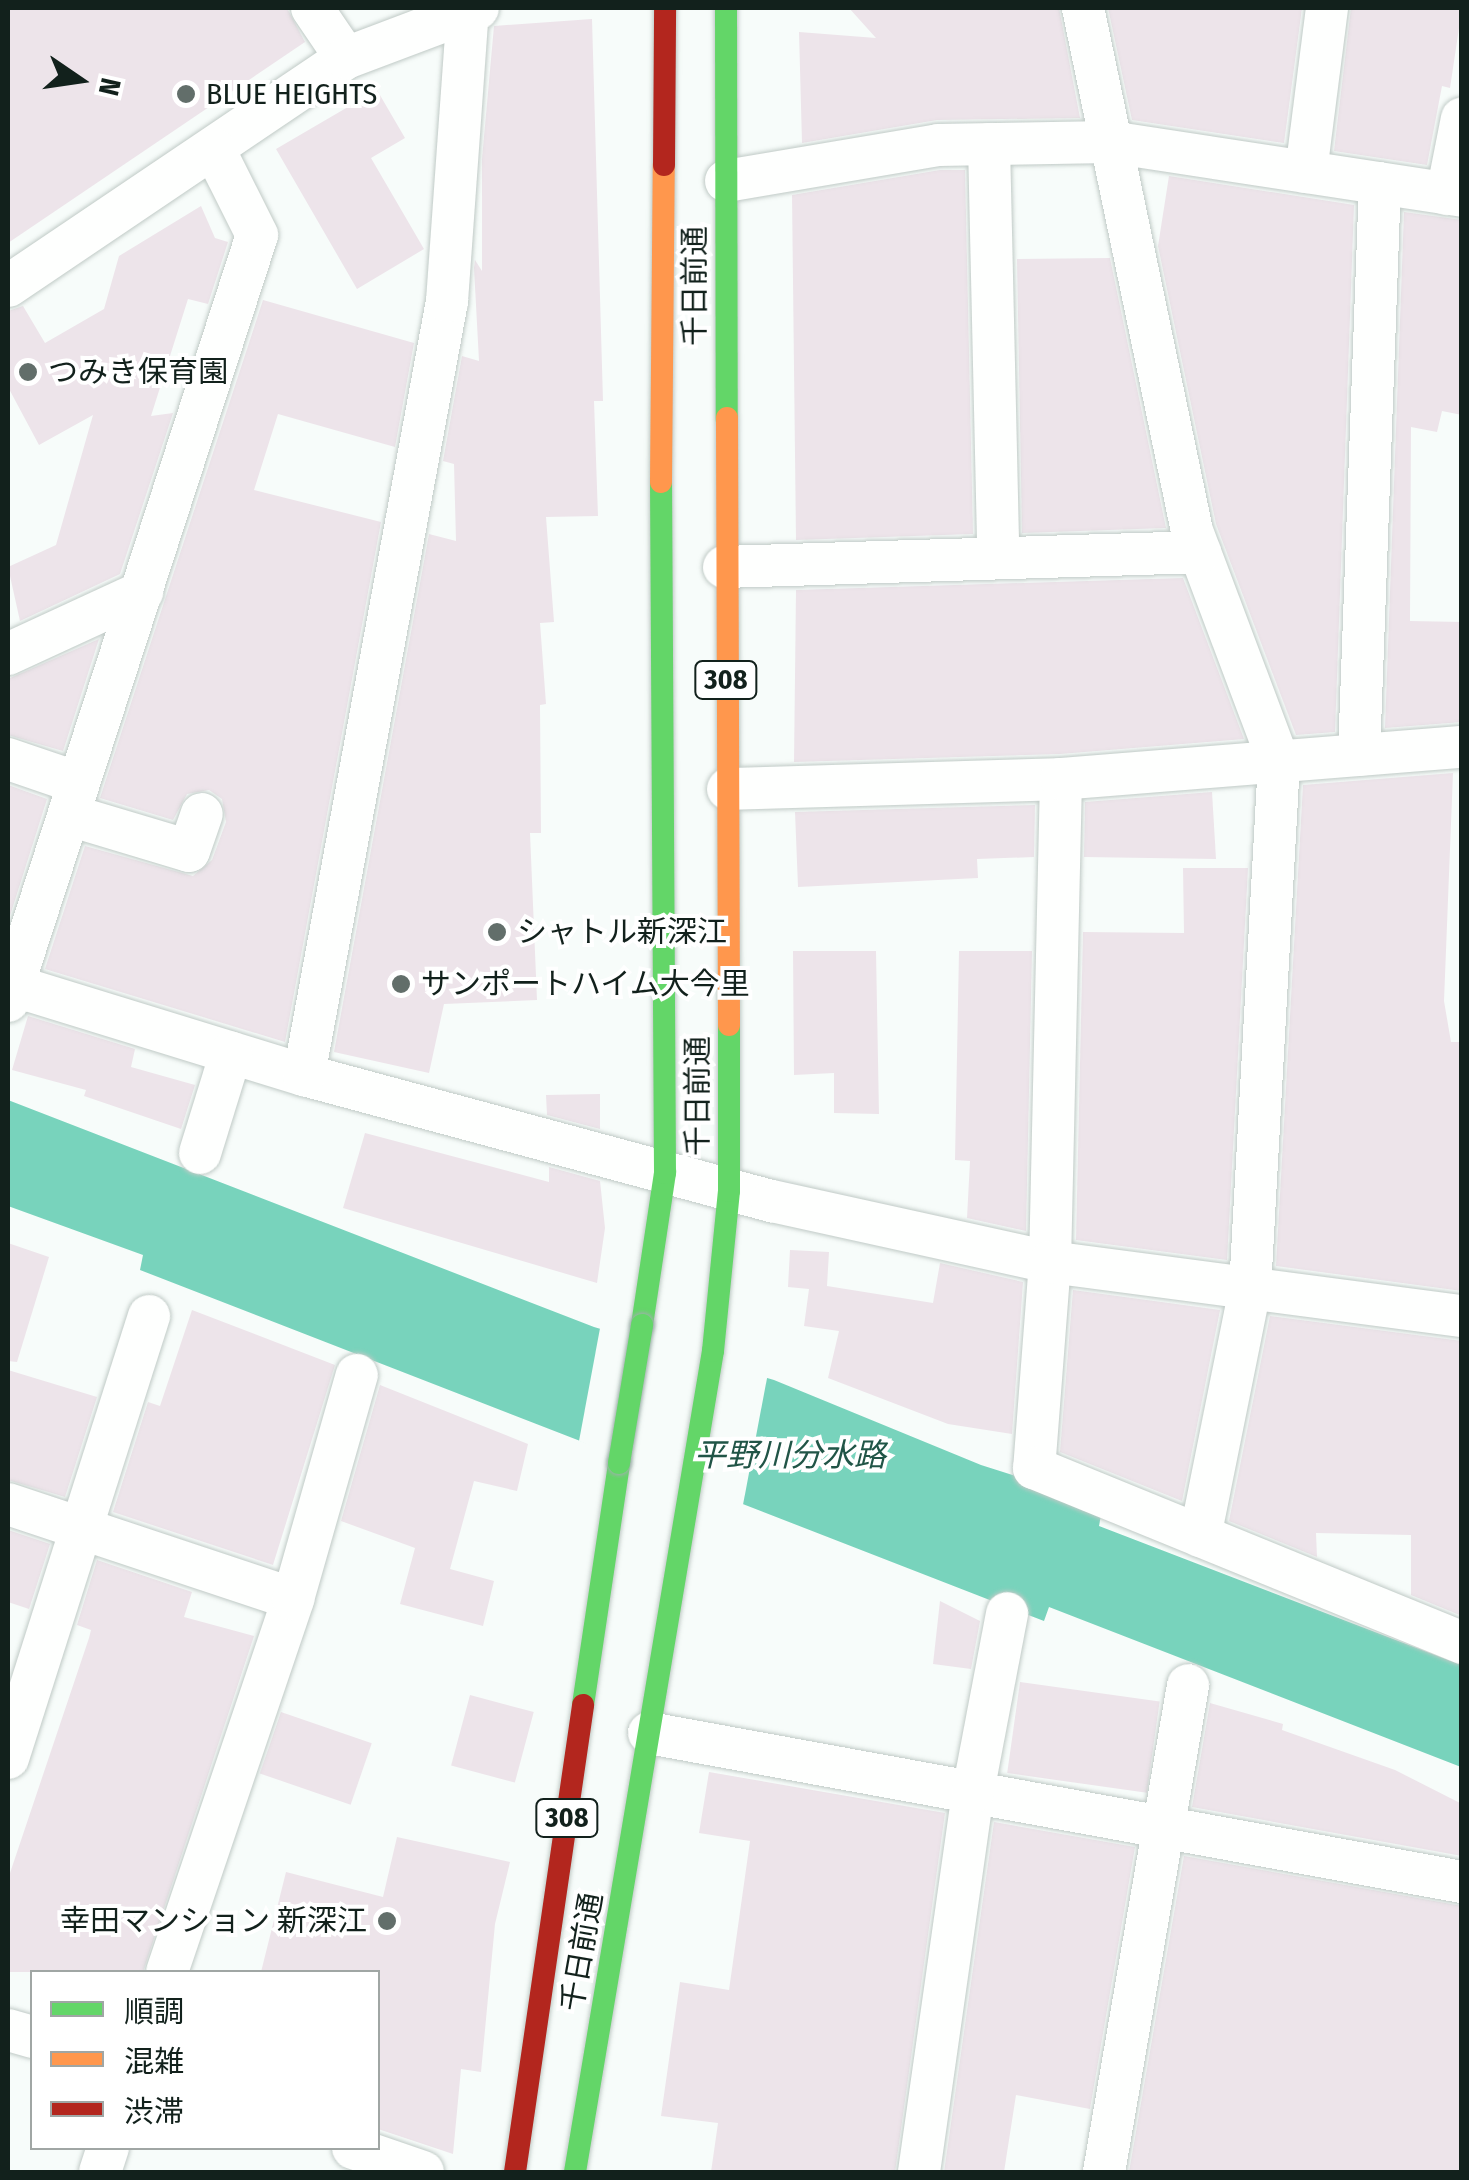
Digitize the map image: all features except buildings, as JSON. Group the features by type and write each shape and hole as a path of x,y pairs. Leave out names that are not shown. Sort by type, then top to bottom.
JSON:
{"highway":[{"name":"千日前通","path":"515,2172 665,1173 659,735 666,8"},
{"name":"千日前通","path":"575,2172 713,1351 729,1191 724,567 726,8"}],"street":[{"path":"312,8 346,58"},
{"path":"8,286 346,58 473,8 447,301 304,1075"},
{"path":"1083,8 1200,552 1279,762 1250,1288 1200,1536"},
{"path":"1306,172 1327,8"},
{"path":"726,181 938,145 1110,142 1454,195 1462,118"},
{"path":"989,144 998,556"},
{"path":"214,148 257,236 9,990 729,1191 1050,1262 1462,1316"},
{"path":"1359,755 1380,183"},
{"path":"724,567 1200,552"},
{"path":"8,654 142,592"},
{"path":"728,789 1062,780 1462,747"},
{"path":"8,759 74,799 189,850 202,814"},
{"path":"1062,780 1050,1262 1034,1468 1462,1643"},
{"path":"200,1153 232,1052"},
{"path":"8,1758 149,1316"},
{"path":"168,1970 293,1599 357,1375"},
{"path":"8,1504 293,1599"},
{"path":"920,2172 973,1792 1007,1613"},
{"path":"1104,2172 1188,1685"},
{"path":"650,1733 973,1792 1163,1832 1462,1882"},
{"path":"359,2150 423,2172"}],"water":[{"name":"平野川分水路","path":"8,1100 594,1327 774,1380 981,1465 1103,1504 1099,1526 1461,1665 1461,1767 1049,1607 1044,1621 140,1270 143,1255 8,1206"}],"pier":[{"path":"601,1323 768,1373 742,1510 579,1441"}],"traffic: fast":[{"path":"726,8 727,418"},
{"path":"642,1325 665,1173 661,482"},
{"path":"575,2172 713,1351 729,1191 729,1025"},
{"path":"619,1463 642,1325"},
{"path":"583,1705 619,1463"}],"traffic: slow":[{"path":"661,482 664,165"},
{"path":"727,418 729,1025"}],"traffic: jam":[{"path":"664,165 665,8"},
{"path":"515,2172 583,1705"}],"place":[{"name":"BLUE HEIGHTS","path":"186,94"},
{"name":"つみき保育園","path":"28,372"},
{"name":"シャトル新深江","path":"497,932"},
{"name":"サンポートハイム大今里","path":"401,984"},
{"name":"幸田マンション 新深江","path":"387,1921"}]}
